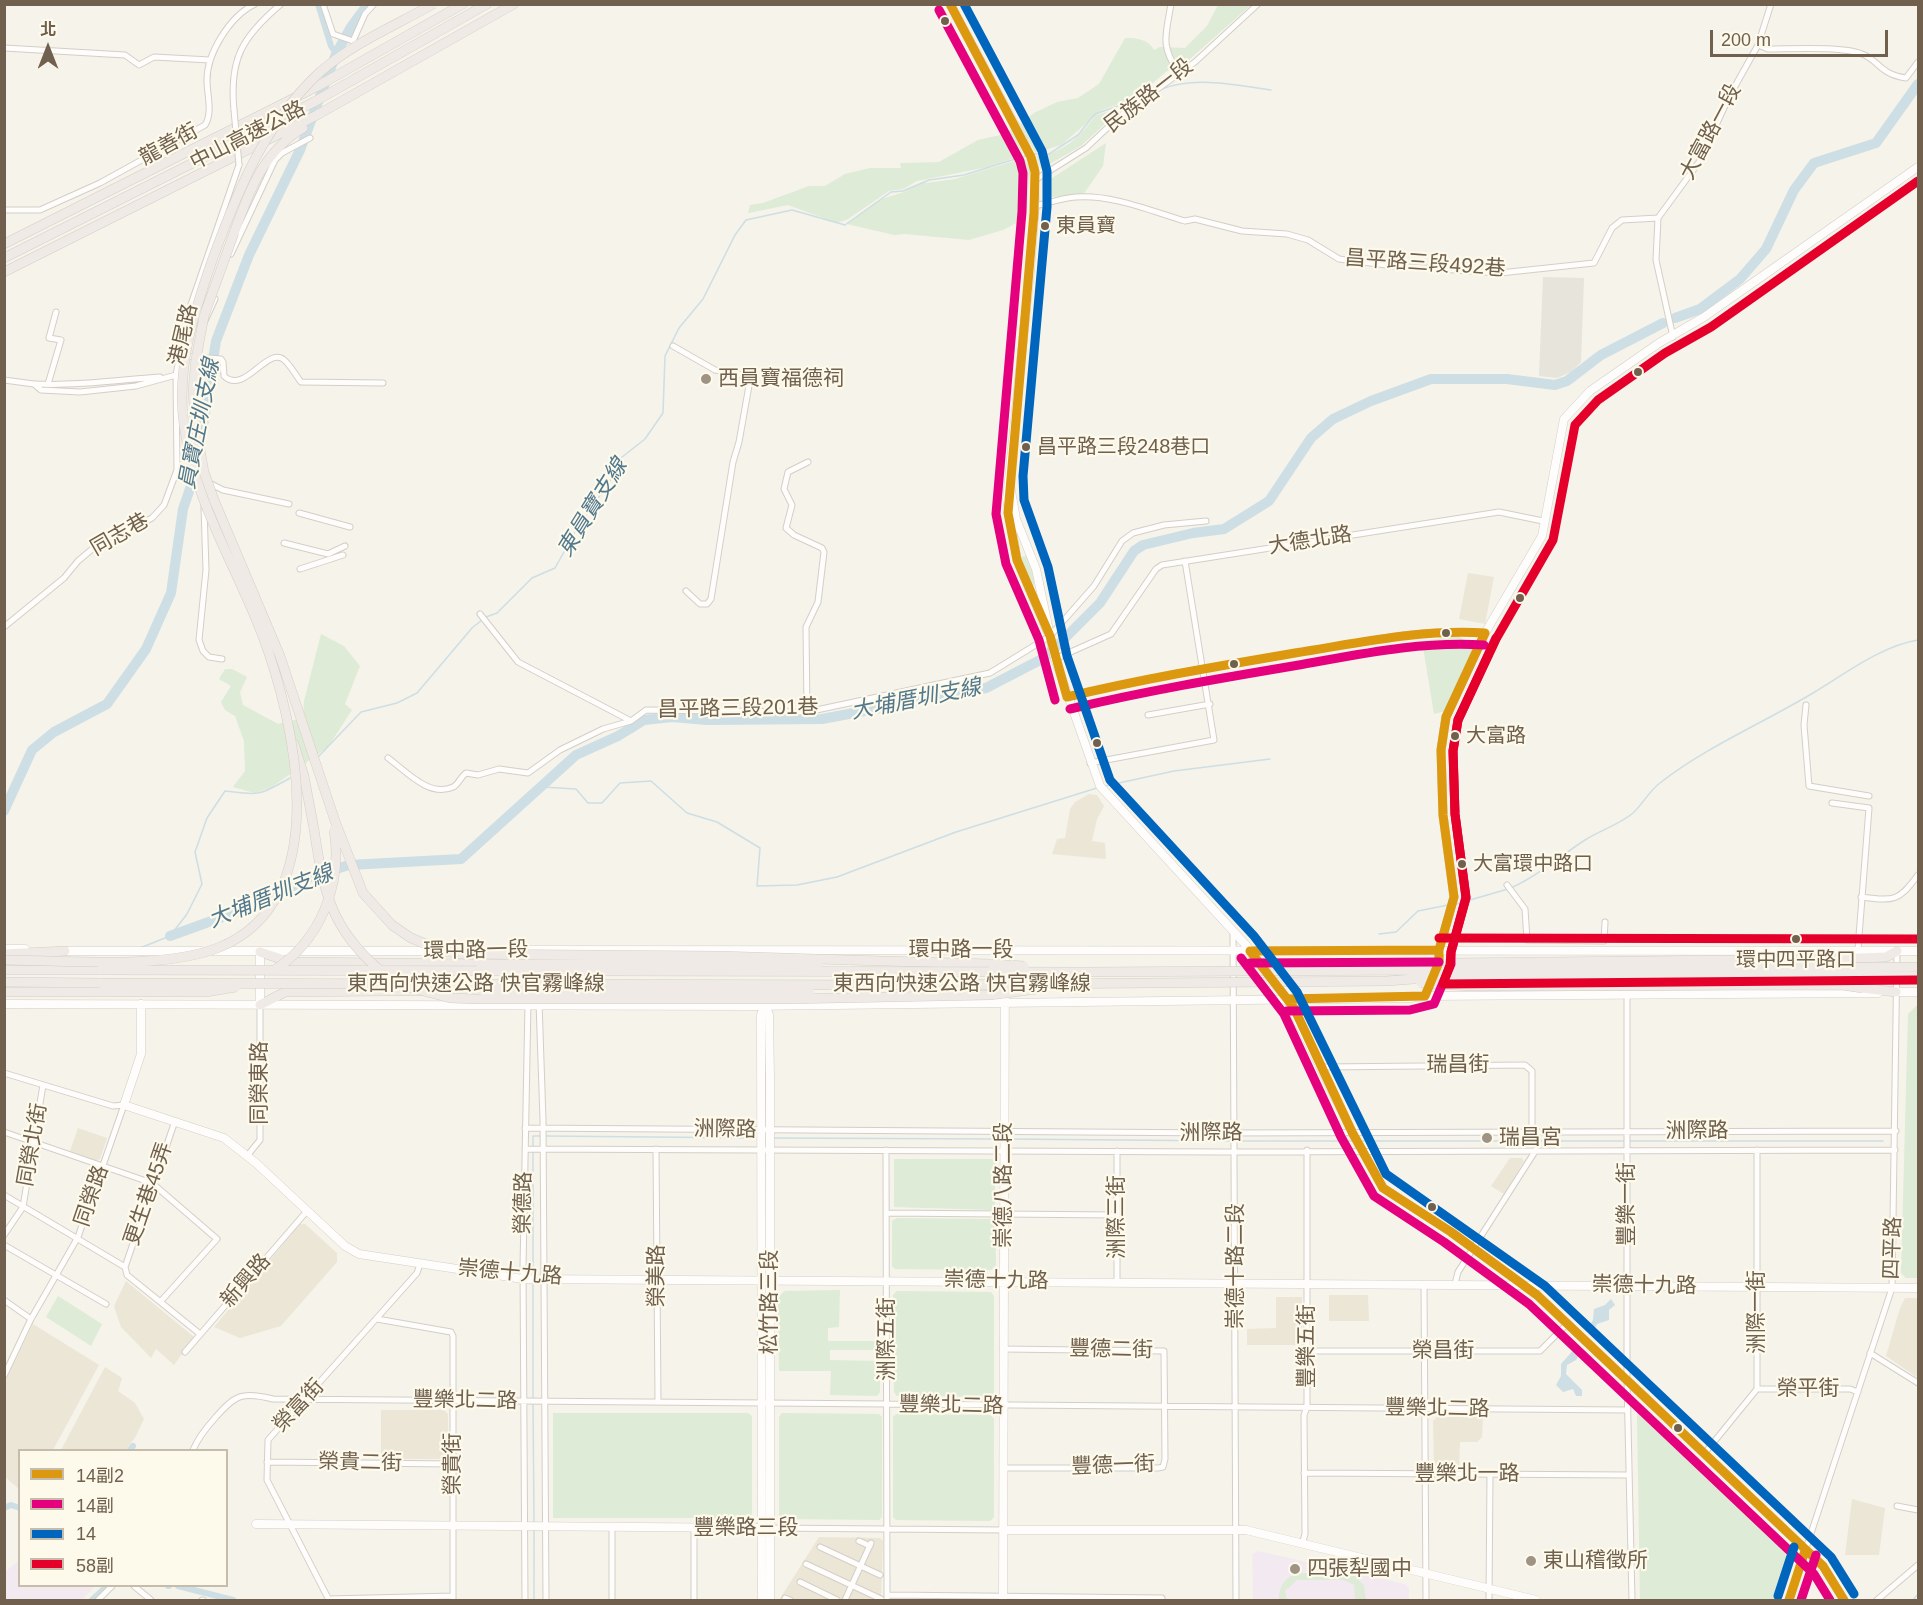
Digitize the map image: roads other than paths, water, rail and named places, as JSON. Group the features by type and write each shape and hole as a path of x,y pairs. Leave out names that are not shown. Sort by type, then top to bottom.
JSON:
{"highway":[{"path":"433,4 336,60 320,73 270,132 236,196 190,329 183,375 182,402 191,460 205,505 262,634 304,776 322,879 333,913 347,938 362,956 386,975 410,987 450,998 990,995 1083,984"},
{"name":"中山高速公路","path":"4,244 318,86 463,4"},
{"name":"中山高速公路","path":"4,258 337,90 487,4"},
{"path":"514,4 339,103 296,132 283,149 256,176 204,316 199,340 193,390 197,438 214,500 280,656 356,877 377,910 411,938 442,951 515,956 720,956 992,964 1086,972"},
{"path":"4,272 283,132 318,117"},
{"path":"4,960 184,958 215,949 240,936 260,919 276,898 288,874 295,849 296,795 291,733"},
{"path":"4,993 206,992 256,980 292,956 306,942 324,911 332,890 336,861 332,812"},
{"path":"4,954 65,951"},
{"path":"1413,968 1467,961 1838,959 1886,957 1897,951"},
{"path":"260,952 290,962 806,964 848,960"},
{"name":"東西向快速公路 快官霧峰線","path":"4,970 1086,972 1413,968 1918,967"},
{"name":"東西向快速公路 快官霧峰線","path":"4,982 1083,984 1387,981 1440,977 1918,976"},
{"path":"1387,981 1470,987 1842,985 1896,992"},
{"path":"260,1005 285,992 482,990 794,992 853,997"}],"street":[{"name":"龍善街","path":"4,210 40,210 100,183 205,125 209,119 207,78 210,60 228,28 255,4"},
{"name":"港尾路","path":"4,380 34,384 41,390 80,392 135,386 176,375 197,281 239,165 231,80 245,39 281,4"},
{"path":"323,4 333,34 353,40 365,14 374,4"},
{"path":"950,4 1030,154 1035,180 1035,206 1008,513 1017,560 1050,636"},
{"path":"1171,4 1165,46 1167,56 1178,71"},
{"name":"民族路一段","path":"1035,180 1086,148 1136,104 1178,71 1195,62 1258,4"},
{"name":"大富路一段","path":"1658,218 1699,162 1729,97 1758,45 1771,4"},
{"path":"1758,45 1768,49 1846,51 1863,54 1882,71 1906,78 1918,62"},
{"path":"4,48 129,56 139,65 154,57 210,60"},
{"path":"186,327 195,328 206,322 230,256 275,160 283,149 310,138"},
{"path":"1425,996 1438,962 1439,950 1454,897 1443,815 1441,750 1446,717 1485,633 1542,536 1543,521 1553,486 1562,426 1570,410 1590,391 1659,343 1673,337 1918,167"},
{"name":"昌平路三段492巷","path":"1035,206 1076,197 1094,198 1185,221 1195,219 1242,231 1287,234 1308,240 1339,259 1394,266 1500,273 1594,263 1598,261 1612,228 1622,220 1658,218"},
{"path":"1658,218 1656,260 1673,337"},
{"path":"48,384 61,340 49,338 56,312"},
{"path":"674,346 715,370 747,376 750,380 740,442 733,462 711,599 707,604 700,604 686,591"},
{"path":"180,356 219,358 224,362 224,376 230,380 247,378 265,363 278,358 283,359 301,382 383,383"},
{"path":"34,384 76,385 124,378 176,375"},
{"name":"同志巷","path":"4,627 64,578 78,561 97,545 152,519 164,505 177,470 176,375"},
{"path":"807,712 807,627 818,602 824,552 822,548 794,535 786,528 792,505 784,484 788,472 808,462"},
{"path":"177,470 224,490 289,504"},
{"path":"205,481 206,570 199,640 203,651 209,657 222,659"},
{"path":"1010,485 1017,519 1036,569 1055,659 1090,763 1102,788 1250,951 1287,999 1356,1141 1383,1188 1474,1249 1568,1323 1823,1566 1844,1600"},
{"name":"大德北路","path":"1055,659 1098,642 1111,634 1156,569 1162,565 1499,512 1543,521"},
{"path":"299,513 350,527"},
{"name":"昌平路三段201巷","path":"388,758 429,788 438,791 454,786 466,773 478,775 499,769 528,773 560,750 603,729 631,721 646,710 807,712 990,673 1050,636 1094,586 1122,541 1133,532 1164,525 1206,520"},
{"path":"284,543 328,554 345,546"},
{"path":"300,569 343,555"},
{"path":"1090,763 1214,740 1205,668 1185,561"},
{"path":"480,614 518,662 631,721"},
{"path":"1067,697 1205,668 1404,634 1458,630 1485,633"},
{"path":"1148,715 1210,704"},
{"path":"1806,705 1804,725 1809,786 1869,795"},
{"path":"1832,804 1869,808 1858,949"},
{"path":"1861,897 1895,900 1918,875"},
{"path":"1507,885 1525,909 1527,940 1604,941 1605,922"},
{"name":"崇德十路二段","path":"1233,932 1236,1600"},
{"name":"環中路一段","path":"4,949 260,952 765,948 1250,951 1858,949 1918,951"},
{"name":"松竹路三段","path":"765,948 765,1005 761,1015 761,1130 766,1150"},
{"name":"榮德路","path":"525,1600 523,1279 530,1149 525,1128 528,950"},
{"name":"榮德路","path":"538,950 545,1278 546,1600"},
{"name":"崇德八路二段","path":"1003,1599 1005,950"},
{"name":"豐樂一街","path":"1627,951 1627,1285 1632,1600"},
{"name":"四平路","path":"1789,1600 1892,1288 1896,1150 1897,951"},
{"path":"260,952 260,1005"},
{"path":"4,1004 765,1005 1918,992"},
{"name":"同榮路","path":"4,1376 31,1318 78,1237 141,1054 141,1004"},
{"name":"同榮東路","path":"248,1156 257,1147 261,1127 260,1005"},
{"name":"松竹路三段","path":"762,1600 766,1528 766,1150 770,1130 769,1015 765,1005"},
{"name":"瑞昌街","path":"1322,1068 1525,1065 1532,1071 1532,1130"},
{"path":"4,1073 114,1106 124,1105"},
{"name":"同榮北街","path":"4,1235 22,1207 43,1085"},
{"name":"崇德十九路","path":"124,1105 224,1138 248,1156 345,1246 359,1254 523,1279 657,1278 1918,1288"},
{"name":"更生巷45弄","path":"124,1267 175,1121"},
{"name":"洲際路","path":"525,1128 543,1133 770,1130 1005,1140 1356,1141 1536,1150 1627,1143 1757,1150 1896,1150"},
{"name":"洲際路","path":"530,1149 886,1150 1005,1140 1117,1151 1235,1151 1307,1150 1356,1141 1532,1130 1896,1131"},
{"path":"4,1132 152,1184 217,1239 161,1301"},
{"name":"榮美路","path":"656,1149 658,1402"},
{"name":"洲際五街","path":"886,1150 888,1405 886,1598"},
{"name":"豐樂五街","path":"1303,1541 1304,1415 1307,1407 1307,1150"},
{"path":"1455,1284 1458,1272 1536,1150"},
{"name":"洲際一街","path":"1757,1150 1757,1389"},
{"name":"洲際三街","path":"1117,1151 1117,1282"},
{"path":"4,1195 78,1237 124,1267 127,1275 200,1334"},
{"name":"新興路","path":"185,1352 307,1211"},
{"path":"886,1214 1117,1215"},
{"path":"4,1245 106,1304"},
{"name":"榮富街","path":"329,1600 267,1480 268,1440 417,1273 420,1264"},
{"path":"1424,1284 1426,1600"},
{"path":"4,1300 31,1318"},
{"name":"榮貴街","path":"377,1319 451,1332 453,1336 453,1598"},
{"name":"榮昌街","path":"1307,1350 1540,1351 1568,1323"},
{"name":"豐德二街","path":"1003,1349 1161,1350 1165,1353 1165,1407"},
{"path":"1870,1353 1918,1383"},
{"path":"1704,1454 1757,1389"},
{"name":"榮平街","path":"1757,1389 1850,1389 1858,1392"},
{"name":"豐樂北二路","path":"194,1449 203,1432 232,1399 255,1395 273,1399 306,1400 1629,1410"},
{"name":"豐德一街","path":"1003,1468 1163,1467 1165,1407"},
{"name":"榮貴二街","path":"267,1462 453,1464"},
{"name":"豐樂北一路","path":"1304,1473 1629,1475"},
{"path":"1490,1474 1490,1600"},
{"path":"1898,1506 1918,1510"},
{"name":"豐樂路三段","path":"256,1524 526,1528 1235,1530 1303,1541 1536,1600"},
{"path":"612,1528 612,1600"},
{"path":"694,1528 694,1600"},
{"name":"松竹路三段","path":"766,1528 770,1600"},
{"path":"845,1600 871,1545 859,1541"},
{"path":"820,1547 880,1575"},
{"path":"806,1564 852,1586 886,1598 1162,1599"},
{"path":"1877,1600 1918,1565"},
{"path":"800,1582 837,1600"},
{"path":"98,1600 110,1587"},
{"path":"135,1587 151,1600"},
{"path":"329,1600 453,1598"}],"waterway":[{"path":"318,4 331,46 336,54"},
{"name":"員寶庄圳支線","path":"4,811 32,750 54,732 107,704 146,649 171,593 183,509 196,471 216,341 249,255 300,150 336,54 351,27 368,4"},
{"name":"東員寶支線","path":"1162,89 1174,85 1202,82 1271,90"},
{"name":"員寶庄圳支線","path":"1675,318 1700,309 1740,279 1766,249 1794,190 1814,163 1876,143 1918,84"},
{"name":"東員寶支線","path":"1032,154 1049,154 1078,135 1095,114 1141,98"},
{"name":"東員寶支線","path":"486,617 497,613 532,578 555,568 579,525 610,481 617,461 645,439 663,413 665,356 679,328 703,299 735,235 746,220 792,210 845,225 891,192 903,191 929,180 964,175 1025,156"},
{"name":"大埔厝圳支線","path":"170,936 261,903 310,877 349,865 461,859 576,755 618,736 644,720 672,717 707,720 822,719 986,688 1042,659 1060,643 1100,603 1134,551 1143,545 1193,533 1224,529 1269,501 1311,438 1333,419 1371,401 1431,379 1507,379 1555,385 1567,381 1601,355 1663,323"},
{"name":"東員寶支線","path":"318,757 361,712 397,703 417,693 472,628 482,620"},
{"path":"1513,887 1541,871 1591,836 1628,817 1656,786 1696,758 1794,704 1877,654 1918,640"},
{"path":"1105,786 1174,771 1270,759"},
{"name":"東員寶支線","path":"140,948 170,936 187,914 202,884 195,852 207,818 225,791 259,793 290,778"},
{"path":"542,787 576,789 588,803 602,803 620,783 651,781 687,813 717,822 760,848 757,886 797,885 837,877 956,832 1097,788"},
{"path":"1456,904 1508,889"},
{"path":"1379,934 1396,932 1418,911 1448,905"},
{"path":"533,1147 533,1136 542,1136"},
{"path":"546,1136 758,1138"},
{"path":"774,1138 1001,1139"},
{"path":"1008,1139 1232,1141"},
{"path":"1236,1141 1355,1141"},
{"path":"1359,1141 1625,1141"},
{"path":"1629,1141 1883,1141"},
{"path":"533,1151 533,1276"},
{"path":"533,1283 533,1399"},
{"path":"533,1403 534,1522"},
{"path":"4,1508 11,1505 18,1507"},
{"path":"534,1529 534,1600"},
{"path":"92,1600 106,1587"},
{"path":"182,1587 233,1600"},
{"path":"1913,1600 1918,1594"}],"place":[{"name":"東員寶","path":"1045,226"},
{"name":"西員寶福德祠","path":"706,379"},
{"name":"昌平路三段248巷口","path":"1026,447"},
{"name":"大富路","path":"1455,736"},
{"name":"大富環中路口","path":"1462,864"},
{"name":"環中四平路口","path":"1796,939"},
{"name":"瑞昌宮","path":"1487,1138"},
{"name":"東山稽徵所","path":"1531,1561"},
{"name":"四張犁國中","path":"1295,1569"}]}
